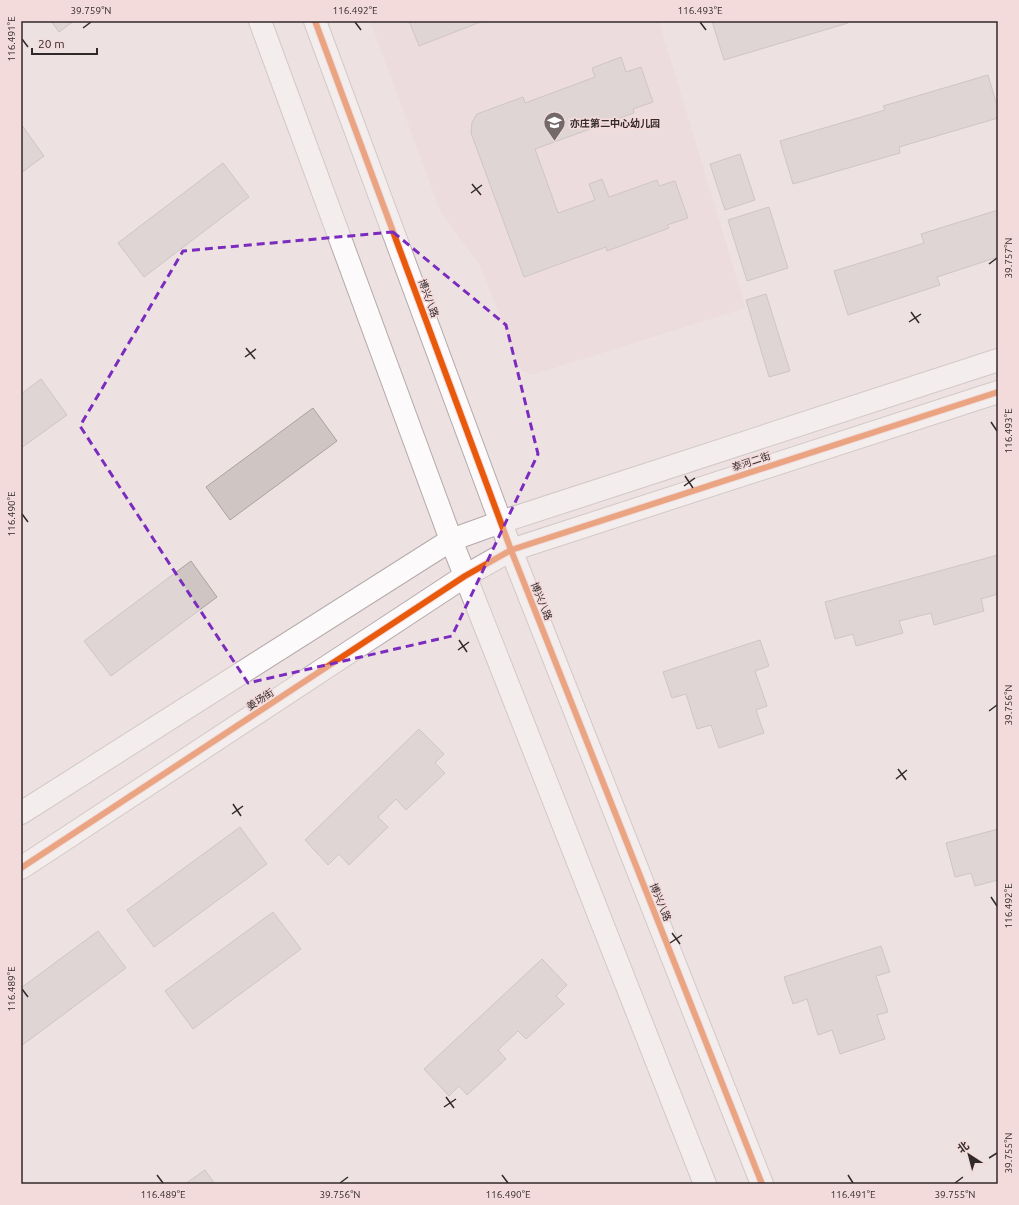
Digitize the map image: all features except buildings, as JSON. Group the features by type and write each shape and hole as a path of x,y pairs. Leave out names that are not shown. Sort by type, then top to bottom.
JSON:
{"street":[{"path":"260,21 451,540 705,1184"},
{"name":"博兴八路","path":"315,21 511,550 762,1184"},
{"name":"泰河二街","path":"501,522 998,360"},
{"name":"泰河二街","path":"511,550 998,392"},
{"path":"21,813 451,540 501,522"},
{"name":"姜场街","path":"21,868 465,576 511,550"}],"highlighted area":[{"path":"393,232 506,325 538,454 452,636 248,683 80,426 183,251"}],"shaded area":[{"name":"亦庄第二中心幼儿园","path":"370,21 659,21 746,308 532,375 521,370 479,264 440,211"}],"cycle path":[{"path":"315,21 511,550 762,1184"},
{"path":"21,868 465,576 511,550 998,392"}],"place":[{"name":"亦庄第二中心幼儿园","path":"555,142"}]}
